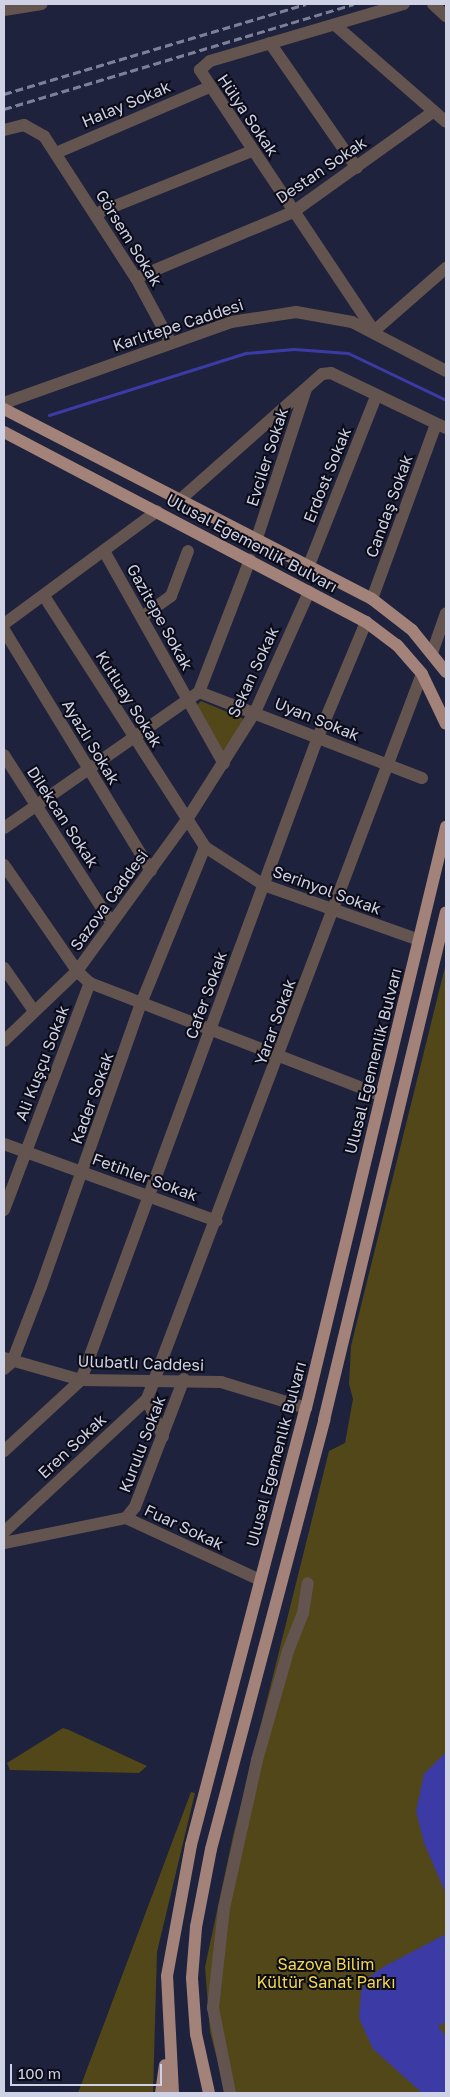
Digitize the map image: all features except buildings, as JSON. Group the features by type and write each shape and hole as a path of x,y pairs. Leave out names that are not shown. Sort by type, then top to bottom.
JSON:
{"main road":[{"name":"Ulusal Egemenlik Bulvarı","path":"4,410 182,498 372,599 432,652 446,672"},
{"name":"Ulusal Egemenlik Bulvarı","path":"4,432 366,622 397,645 422,674 446,724"},
{"path":"157,511 182,498"},
{"name":"Ulusal Egemenlik Bulvarı","path":"173,2093 168,2038 167,1976 191,1845 306,1408 446,827"},
{"path":"209,2093 196,2034 192,1978 196,1927 211,1849 324,1420 446,912"},
{"path":"160,2093 168,2038"}],"street":[{"path":"4,10 42,4"},
{"name":"Hülya Sokak","path":"374,331 209,87 200,70 203,65 270,43 335,26 404,4"},
{"path":"433,4 446,16"},
{"path":"335,26 446,122"},
{"path":"270,43 357,168"},
{"name":"Halay Sokak","path":"56,153 209,87"},
{"name":"Destan Sokak","path":"136,278 293,212 434,111"},
{"name":"Görsem Sokak","path":"4,130 24,125 44,136 136,278 171,343"},
{"path":"95,214 252,151"},
{"path":"374,331 446,268"},
{"name":"Karlıtepe Caddesi","path":"4,404 231,322 296,312 325,314 374,331 446,371"},
{"path":"182,498 307,387 331,373 376,397 441,426"},
{"name":"Evciler Sokak","path":"257,538 307,387"},
{"name":"Erdost Sokak","path":"309,565 376,397"},
{"name":"Candaş Sokak","path":"372,599 441,426"},
{"path":"4,624 157,511"},
{"name":"Gazitepe Sokak","path":"104,551 224,764"},
{"path":"142,617 171,596 188,551"},
{"path":"4,828 133,735 199,692 250,560"},
{"name":"Sekan Sokak","path":"224,764 255,712 309,592"},
{"name":"Kutluay Sokak","path":"44,596 186,821"},
{"path":"432,652 446,613"},
{"name":"Cafer Sokak","path":"82,1380 318,737 366,622"},
{"name":"Ayazlı Sokak","path":"4,630 151,871"},
{"name":"Yarar Sokak","path":"156,1380 280,1056 385,764 422,674"},
{"name":"Uyan Sokak","path":"199,692 422,778"},
{"name":"Dilekcan Sokak","path":"4,755 110,922"},
{"name":"Sazova Caddesi","path":"4,1041 77,971 110,922 151,871 224,764"},
{"name":"Serinyol Sokak","path":"186,821 205,847 264,886 333,908 419,940"},
{"name":"Kader Sokak","path":"6,1363 83,1171 140,1006 205,847"},
{"path":"4,865 77,971 90,983 140,1006 210,1030 381,1095"},
{"path":"4,968 34,1011"},
{"name":"Ali Kuşçu Sokak","path":"4,1210 90,983"},
{"name":"Fetihler Sokak","path":"4,1144 217,1221"},
{"name":"Ulubatlı Caddesi","path":"6,1363 82,1380 184,1379 221,1382 306,1408"},
{"name":"Kurulu Sokak","path":"126,1518 135,1507 184,1379"},
{"path":"4,1452 82,1380"},
{"name":"Eren Sokak","path":"4,1532 147,1399 156,1380"},
{"path":"147,1399 163,1438"},
{"name":"Fuar Sokak","path":"4,1543 126,1518 260,1580"},
{"path":"230,2093 213,2008 224,1908 257,1760 288,1651 302,1620 308,1583"}],"green space":[{"path":"201,701 244,719 224,752 197,705"},
{"name":"Sazova Bilim Kültür Sanat Parkı","path":"446,963 446,2093 226,2093 210,2032 205,1967 233,1836 329,1451 345,1443 353,1399 349,1384 351,1346"},
{"path":"63,1728 147,1766 139,1773 10,1770 7,1763"},
{"path":"191,1792 195,1793 157,1952 153,2093 78,2093"}],"shaded area":[{"path":"446,1752 446,1894 424,1843 416,1811 424,1774"},
{"path":"446,1934 446,2022 438,2026 446,2037 446,2093 422,2093 373,2049 359,2018 361,1992 369,1977 385,1966"}],"waterway":[{"path":"49,415 246,353 294,349 348,353 446,400"}],"railway":[{"path":"4,94 306,4"},
{"path":"4,109 354,4"}]}
